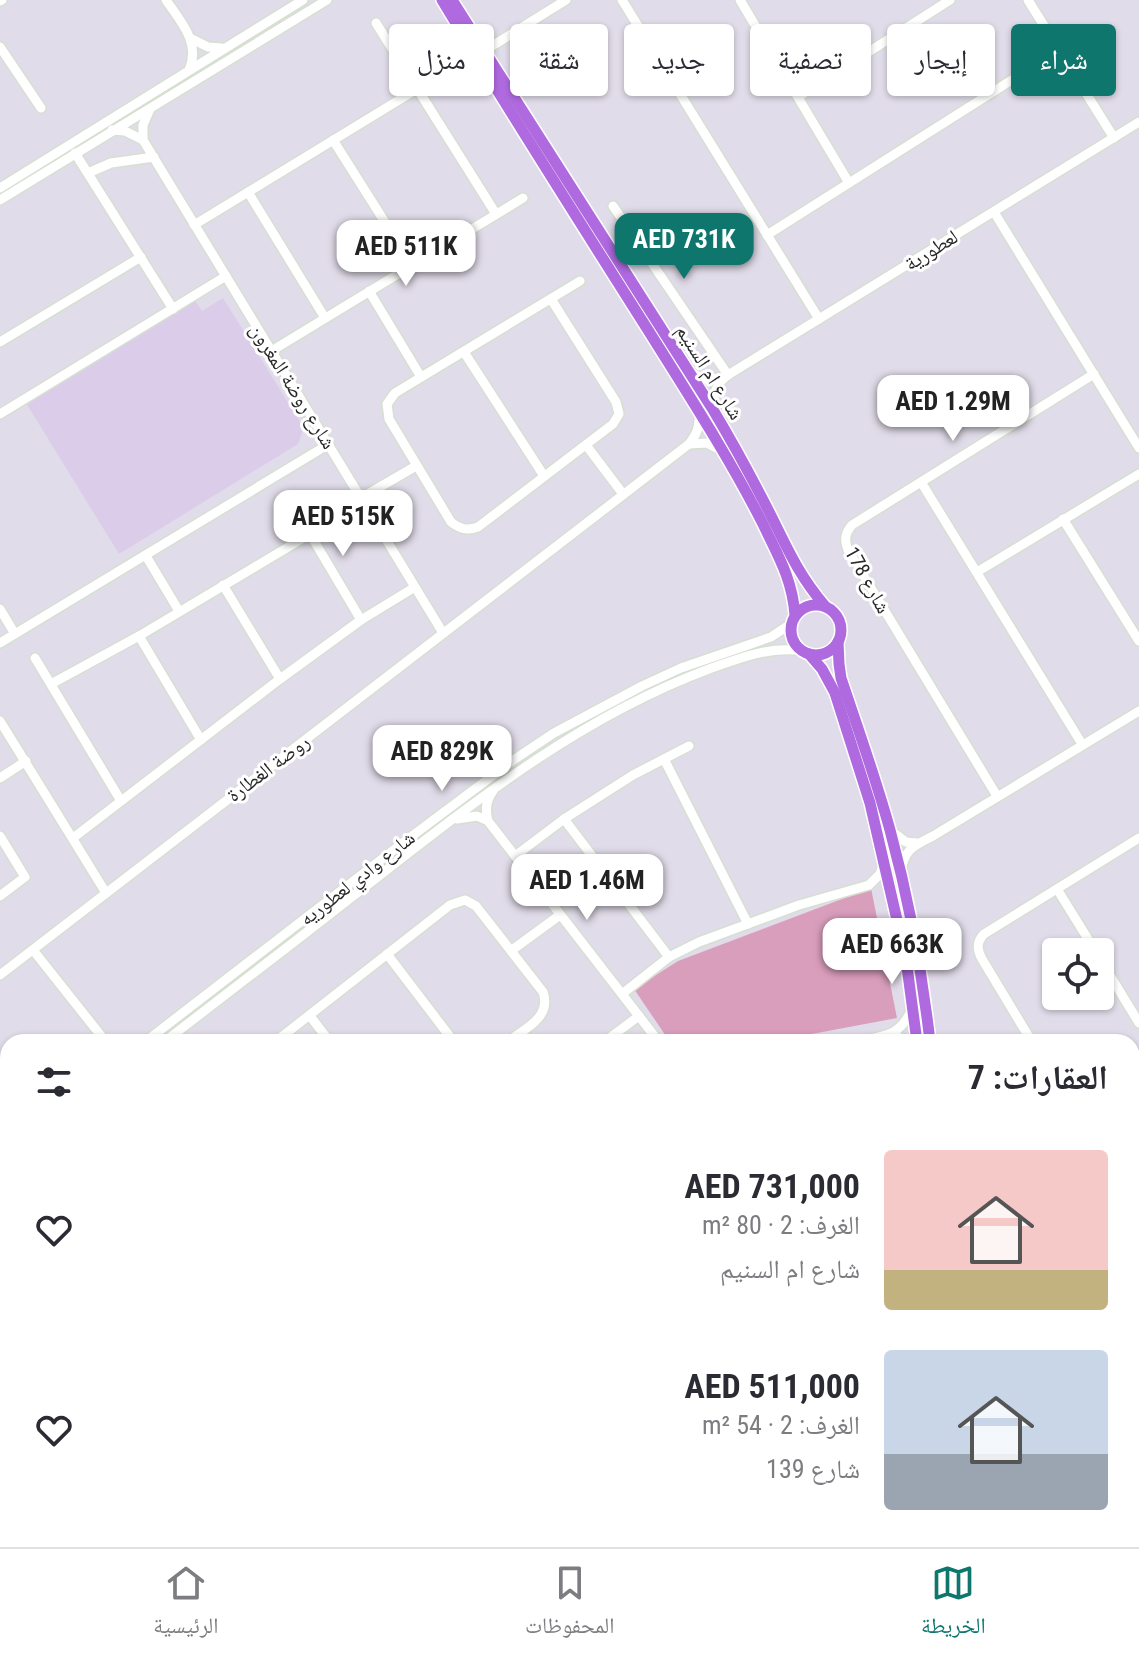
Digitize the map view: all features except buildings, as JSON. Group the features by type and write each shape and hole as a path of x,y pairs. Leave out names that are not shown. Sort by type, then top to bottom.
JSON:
{"main road":[{"name":"شارع ام السنيم","path":"442,0 523,134 699,410 784,567 791,585 794,619"},
{"name":"شارع ام السنيم","path":"452,0 467,24"},
{"name":"شارع ام السنيم","path":"494,67 712,408 748,469 793,562 825,606"},
{"path":"806,653 827,653 838,642 841,634 838,617 825,606 809,605 794,619 792,639 806,653 822,669 835,693 870,803 906,959 916,1034"},
{"path":"838,642 841,678 875,777 901,872 924,984 929,1034"}],"street":[{"path":"166,0 192,39 208,47 225,48"},
{"path":"0,188 303,0"},
{"path":"0,200 327,0"},
{"path":"494,45 566,0"},
{"path":"622,0 819,319"},
{"path":"756,0 742,4 849,183"},
{"path":"798,97 950,0"},
{"path":"1028,0 1043,24"},
{"path":"376,23 389,44"},
{"path":"189,70 193,58 192,39"},
{"path":"0,48 41,108"},
{"path":"767,235 1011,80"},
{"path":"194,225 405,96"},
{"path":"421,96 496,214"},
{"path":"1088,96 1114,138"},
{"path":"112,130 125,131 143,140 143,125 153,106"},
{"name":"لعطورية","path":"726,376 1139,122"},
{"name":"شارع روضة المغرون","path":"143,140 443,633"},
{"path":"333,140 412,265"},
{"path":"75,153 173,309"},
{"path":"88,173 109,163 154,157"},
{"path":"248,192 325,318"},
{"path":"273,350 523,198"},
{"path":"613,206 726,376"},
{"path":"994,212 1139,448"},
{"path":"0,342 141,257"},
{"path":"0,414 226,276"},
{"path":"551,299 616,402 619,414 613,424 478,527 464,530 451,522 416,466 389,419 387,404 395,393 580,281"},
{"path":"369,291 421,377"},
{"path":"464,352 544,476"},
{"path":"690,373 706,379 726,376"},
{"name":"شارع 178","path":"997,796 845,544 847,531 1094,374"},
{"path":"712,408 715,392 726,376"},
{"path":"689,444 699,428 699,410"},
{"path":"689,444 707,443 722,451"},
{"path":"0,643 329,444"},
{"name":"روضة الغطارة","path":"0,975 689,444"},
{"path":"586,445 623,494"},
{"path":"361,498 416,466"},
{"path":"977,572 1139,474"},
{"path":"921,482 1082,744"},
{"path":"297,512 361,620"},
{"path":"1063,519 1139,641"},
{"path":"51,684 139,636 310,534"},
{"path":"146,556 179,611"},
{"path":"223,585 280,679"},
{"path":"73,838 280,679 361,620 415,587"},
{"path":"0,609 15,634"},
{"name":"شارع وادي لعطوريه","path":"155,1034 404,842 554,733 681,668 771,637 794,619"},
{"path":"139,636 201,740"},
{"name":"شارع وادي لعطوريه","path":"175,1034 449,822 568,738 614,711 685,678 759,652 775,649 806,653"},
{"path":"35,658 121,801"},
{"path":"901,872 907,852 917,843 1139,711"},
{"path":"0,721 106,893"},
{"path":"515,856 564,819 633,775 689,746"},
{"path":"664,759 748,924"},
{"path":"0,778 26,761"},
{"path":"497,786 487,803 488,821 653,1034"},
{"path":"449,822 469,816 488,821"},
{"path":"564,819 669,957"},
{"path":"891,831 906,842 917,843"},
{"path":"0,836 25,877 0,896"},
{"path":"1027,1034 977,946 984,934 1139,838"},
{"path":"622,994 669,957 699,942 799,905 869,885 880,874 884,860"},
{"path":"869,885 883,890 894,901"},
{"path":"1057,889 1087,938"},
{"path":"286,1034 450,905 465,900 476,906 543,992 546,1006 537,1019 517,1034"},
{"path":"512,950 560,915"},
{"path":"33,950 100,1034"},
{"path":"387,954 448,1034"},
{"path":"1114,982 1139,1023"},
{"path":"892,1034 904,1026 912,1009"},
{"path":"310,1016 324,1034"},
{"path":"615,1034 639,1016"}],"shaded area":[{"path":"223,298 304,428 298,444 119,554 26,403 194,299 202,311"},
{"path":"871,888 897,1018 812,1034 665,1034 634,989 678,961"}]}
